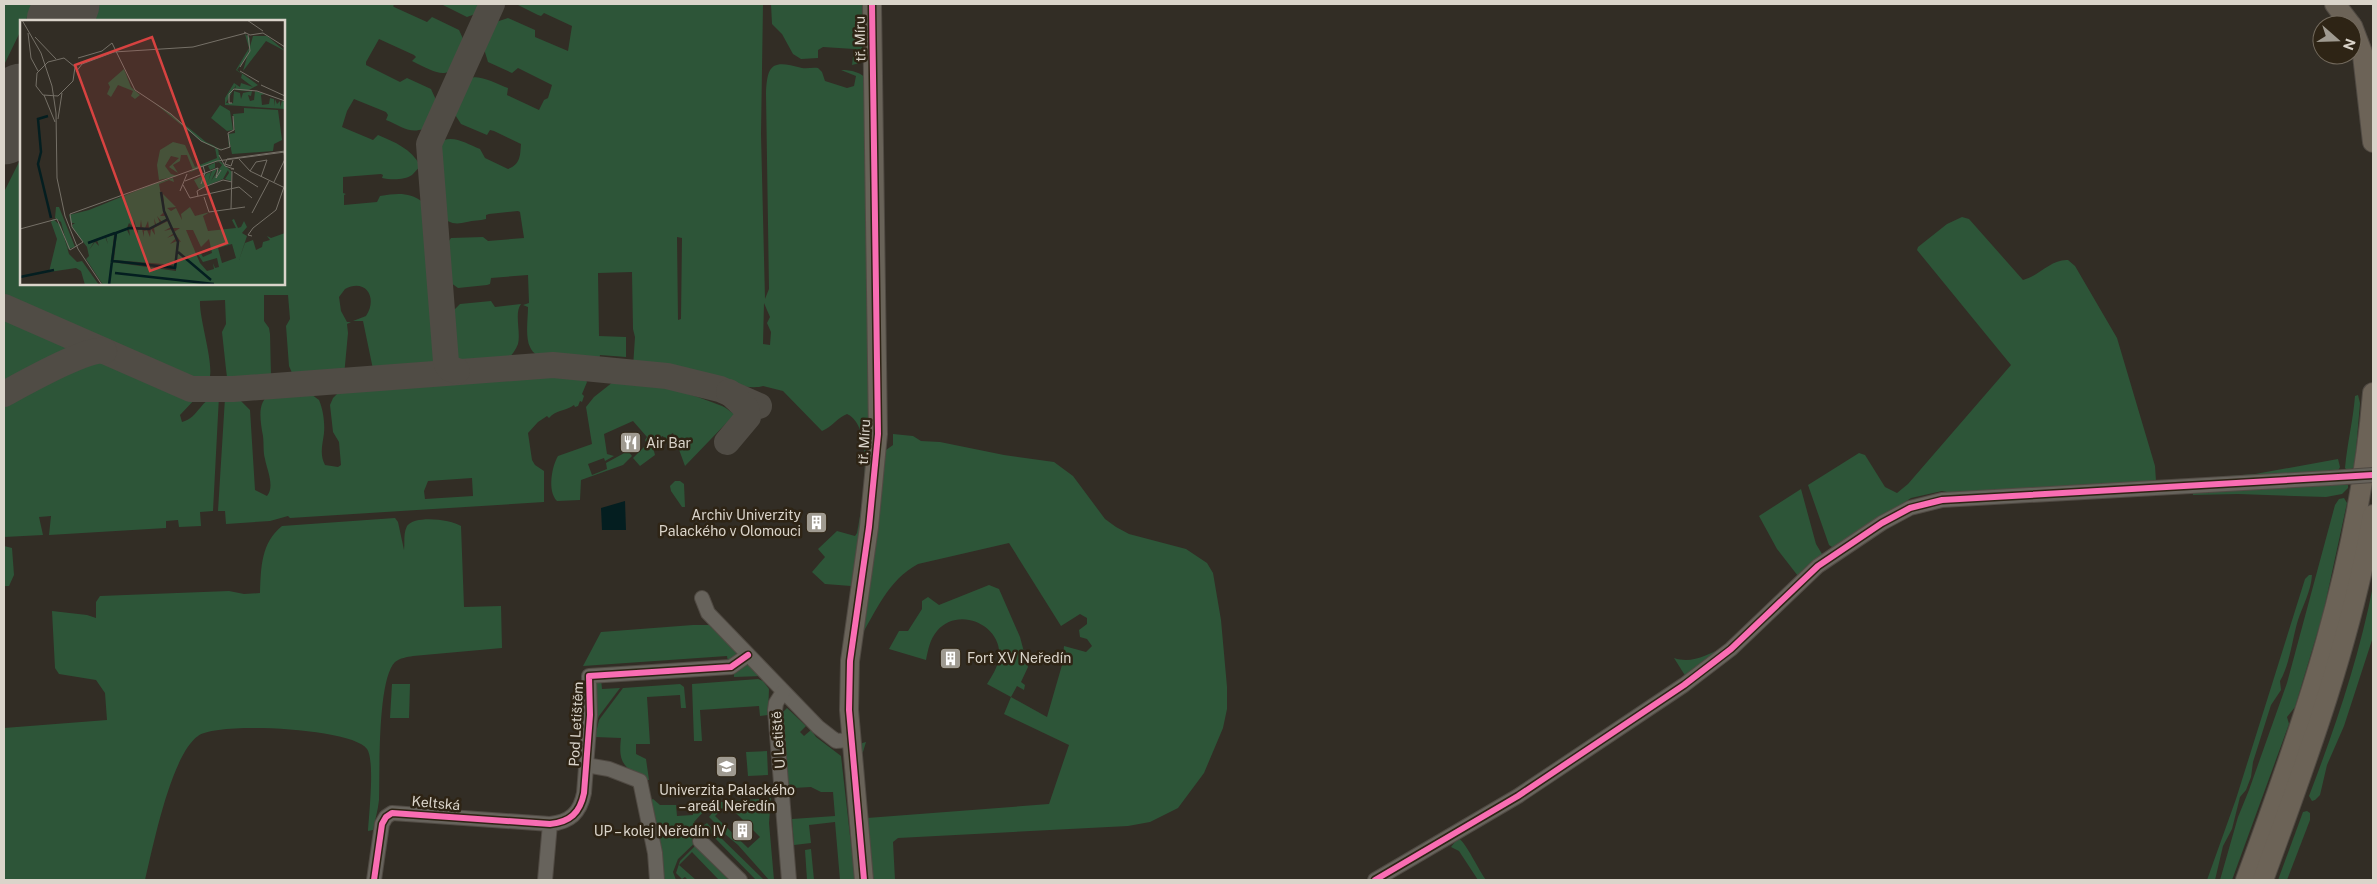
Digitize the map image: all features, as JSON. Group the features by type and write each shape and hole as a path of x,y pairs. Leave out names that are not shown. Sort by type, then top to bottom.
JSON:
{"highway":[{"path":"2335,4 2344,15"},
{"path":"2362,52 2373,142"},
{"path":"2246,880 2299,735 2340,597 2363,482 2373,393"},
{"path":"2263,880 2304,767 2338,664 2358,589 2373,515"}],"main road":[{"name":"tř. Míru","path":"864,880 850,740 849,671 869,527 878,431 872,4"}],"street":[{"path":"1375,880 1485,817 1657,704 1731,649 1818,566 1882,523 1910,508 1942,500 2373,475"},
{"path":"702,598 708,613 783,692 832,738 841,741 850,740"},
{"name":"Pod Letištěm","path":"550,824 570,819 578,810 582,800 590,716 589,676 731,667 748,655"},
{"name":"U Letiště","path":"783,692 776,703 775,710 789,880"},
{"path":"586,764 609,769 638,780 642,784 656,853 657,880"},
{"name":"Keltská","path":"374,880 382,824 390,813 550,824"},
{"path":"545,880 550,824"},
{"path":"700,840 740,880"}],"green space":[{"path":"4,4 34,4 26,20 20,20 20,32 4,65"},
{"path":"98,4 395,4 394,7 427,22 432,17 459,30 465,43 467,43 464,45 455,66 445,73 438,73 412,61 416,57 414,55 379,39 366,62 366,65 400,82 407,78 431,89 437,102 423,129 409,130 386,120 388,115 386,112 354,99 347,111 342,127 373,140 378,135 390,140 407,150 420,165 425,165 409,177 402,179 382,178 383,175 381,174 343,177 343,193 346,194 344,195 344,205 377,202 380,196 398,194 413,196 423,202 438,353 435,369 374,374 363,321 353,321 366,316 371,303 368,292 359,286 345,289 339,297 341,311 347,322 351,322 347,324 348,333 344,376 295,380 289,366 286,326 290,319 288,295 264,295 264,321 269,328 270,334 271,376 266,382 233,384 227,377 222,332 226,324 225,300 200,301 210,364 209,380 205,386 191,385 4,301 4,192 20,160 20,285 285,285 285,20 90,20"},
{"path":"441,4 484,4 478,13 467,17"},
{"path":"516,4 763,4 761,134 765,299 769,289 766,94 770,70 774,66 784,64 804,68 818,68 822,72 825,81 847,88 854,86 856,76 841,70 856,72 863,75 868,81 874,432 870,432 866,488 851,586 825,584 812,572 825,557 818,549 837,531 855,536 857,533 864,487 864,451 862,434 856,422 847,414 822,431 783,391 763,386 730,384 664,369 633,367 635,337 633,329 632,272 598,273 599,336 626,337 626,357 600,355 599,361 611,361 619,363 618,365 598,362 558,362 536,355 528,343 528,307 523,305 529,303 528,275 491,278 490,284 487,285 458,288 447,280 444,248 451,238 483,237 488,241 524,238 520,212 518,211 489,214 486,215 486,219 467,222 455,223 447,220 442,214 439,205 436,174 433,165 435,165 436,145 447,139 458,140 480,149 485,158 508,169 518,162 521,144 494,131 490,130 487,135 461,124 452,110 466,82 476,77 508,88 507,95 539,110 544,100 548,98 552,85 518,68 512,73 488,62 484,49 480,46 482,46 493,23 508,18 535,30 535,37 568,51 572,26 544,13 541,16","holes":["677,237 682,238 681,319 678,320","764,303 770,317 767,323 771,332 770,345 763,344"]},
{"path":"771,4 868,4 866,58 860,63 852,65 854,49 823,47 818,50 818,58 801,59 793,54 782,34 772,24"},
{"path":"1962,217 1969,219 2023,280 2062,260 2068,260 2075,266 2117,338 2155,466 2156,481 1957,494 1942,491 1911,498 1835,549 1829,545 1808,485 1859,453 1865,455 1885,487 1897,493 1908,484 2011,365 1917,250 1918,247 1947,224"},
{"path":"491,301 495,307 521,304 518,312 518,344 504,364 464,367 454,352 450,314 460,304"},
{"path":"4,312 197,397 180,415 182,422 188,420 208,400 219,396 213,511 200,512 201,526 179,527 178,520 166,521 166,528 49,535 51,516 39,517 43,535 4,537"},
{"path":"540,371 573,373 584,378 587,382 582,394 584,396 582,402 580,401 578,406 575,407 574,405 554,413 549,418 547,416 538,422 528,433 532,460 535,465 544,471 544,502 290,518 288,516 270,521 226,524 225,511 218,511 225,398 230,395 238,398 250,410 255,490 267,496 270,488 270,478 264,454 261,423 262,404 266,398 280,391 304,389 319,400 324,421 323,461 325,465 338,467 341,465 339,442 333,432 330,405 333,398 344,387","holes":["472,478 473,496 425,499 424,491 428,481"]},
{"path":"613,382 640,383 668,388 722,406 735,414 685,466 673,433 671,434 676,447 670,449 663,436 651,440 655,455 640,466 633,458 647,444 645,440 647,437 633,421 604,434 607,454 614,456 605,461 604,458 588,464 592,475 607,469 606,463 628,451 632,456 623,465 581,480 580,500 557,501 551,485 552,472 556,460 558,456 592,444 586,407 594,397"},
{"path":"2358,395 2360,403 2355,462 2354,468 2347,470 2345,468 2355,396"},
{"path":"893,434 913,436 921,441 940,442 1004,455 1054,462 1073,476 1105,519 1116,527 1129,534 1186,549 1207,563 1213,573 1221,620 1227,709 1223,728 1204,773 1178,808 1150,822 1128,826 898,838 893,842 895,880 870,880 859,744 866,742 863,752 860,754 867,818 1049,804 1069,745 1004,714 1011,697 1047,717 1062,665 1064,646 1086,652 1092,646 1087,639 1080,637 1079,630 1087,624 1087,618 1080,614 1061,626 1009,543 918,564 891,587 877,607 859,640 886,450 893,445"},
{"path":"2338,459 2340,467 2338,471 2203,478 2255,474"},
{"path":"675,481 680,481 684,484 685,507 682,507 671,491 670,486"},
{"path":"2308,485 2348,485 2348,488 2342,494 2326,497 2238,494 2193,495 2193,492"},
{"path":"1801,489 1816,544 1822,554 1821,558 1798,576 1777,549 1759,516"},
{"path":"2344,498 2347,503 2323,614 2295,707 2287,717 2289,724 2232,880 2220,880 2238,817 2287,683 2335,505 2339,499"},
{"path":"395,518 398,522 404,550 407,526 417,520 441,520 461,526 464,607 501,606 502,648 413,656 395,662 389,672 382,706 379,800 373,830 368,831 371,764 367,749 356,742 337,736 284,729 256,728 210,731 198,736 188,746 179,762 164,803 145,880 4,880 4,728 107,720 105,693 96,680 59,674 55,668 52,611 87,615 96,618 96,602 100,596 229,591 244,594 260,593 262,565 266,548 275,533 282,526"},
{"path":"4,546 12,548 14,575 9,586 4,586"},
{"path":"2312,575 2310,587 2280,681 2281,690 2271,705 2253,762 2251,777 2246,790 2240,797 2232,829 2223,846 2215,880 2207,880 2236,799 2305,579"},
{"path":"989,585 999,589 1020,637 1028,667 1021,682 1025,685 1024,690 1017,686 1011,697 987,684 999,659 999,647 995,637 978,623 968,620 957,620 946,623 937,631 933,638 926,660 889,649 899,631 908,631 922,609 922,601 928,597 939,605"},
{"path":"2373,586 2373,637 2344,726 2327,765 2320,795 2312,801 2309,796 2346,692 2361,640"},
{"path":"714,625 738,655 728,662 727,656 583,666 601,632"},
{"path":"1724,647 1725,649 1661,696 1493,807 1366,880 1488,808 1686,677 1674,658 1681,660 1693,659 1705,656"},
{"path":"748,664 762,676 734,677 734,671"},
{"path":"601,679 602,689 620,688 599,716 595,726 595,684"},
{"path":"758,679 763,681 769,689 768,715 760,716 759,706 700,710 702,741 694,741 692,684"},
{"path":"392,684 410,684 409,718 390,718"},
{"path":"680,684 684,687 686,708 681,708 680,695 647,697 650,744 636,744 636,754 646,759 649,780 644,780 624,764 620,747 621,738 595,737 599,720 623,688"},
{"path":"787,708 806,726 800,732 804,736 811,730 816,737 841,756 855,880 840,880 835,822 809,825 811,843 794,845 792,819 835,816 833,792 821,792 811,787 793,788 785,786 781,714"},
{"path":"767,751 768,775 748,776 746,752"},
{"path":"771,798 769,823 774,880 769,880 738,845 725,834 725,831 709,817 721,802","holes":["727,804 760,837 748,848 715,816"]},
{"path":"653,799 660,805 676,805 677,816 693,815 692,804 705,803 704,811 694,822 700,828 707,823 714,831 706,839 702,836 678,859 673,872 676,880 661,880 649,800"},
{"path":"2307,811 2310,813 2310,820 2287,880 2278,880 2303,812"},
{"path":"716,833 764,880 756,880 713,836"},
{"path":"1458,838 1465,845 1486,880 1478,880 1459,851 1451,847"},
{"path":"696,845 731,880 719,880 692,852 679,865 696,880 688,880 685,877 682,879 676,873 680,861"},
{"path":"811,849 814,880 807,880 805,850"}],"water":[{"path":"625,501 626,530 602,530 601,508"}],"waterway":[{"path":"864,45 864,55"}],"taxiway":[{"path":"457,371 449,368 446,362 429,144 492,4"},
{"path":"4,307 191,389 233,389 553,365 667,376 720,389 759,406"},
{"path":"4,394 71,360 85,354 104,351"},
{"path":"727,442 748,417 746,408 729,392"}],"runway":[{"path":"59,20 67,4"},
{"path":"4,132 20,98"}],"cycle path":[{"path":"864,880 849,710 850,661 869,527 878,434 872,4"},
{"path":"1375,880 1518,796 1684,685 1731,649 1818,566 1882,523 1910,508 1942,500 2373,475"},
{"path":"374,880 382,824 386,817 392,813 550,824 563,821 573,815 580,806 584,793 590,715 589,676 731,667 748,655"}],"place":[{"name":"Air Bar","path":"630,443"},
{"name":"Archiv Univerzity Palackého v Olomouci","path":"817,523"},
{"name":"Fort XV Neředín","path":"951,658"},
{"name":"Univerzita Palackého – areál Neředín","path":"727,767"},
{"name":"UP – kolej Neředín IV","path":"742,831"}]}
